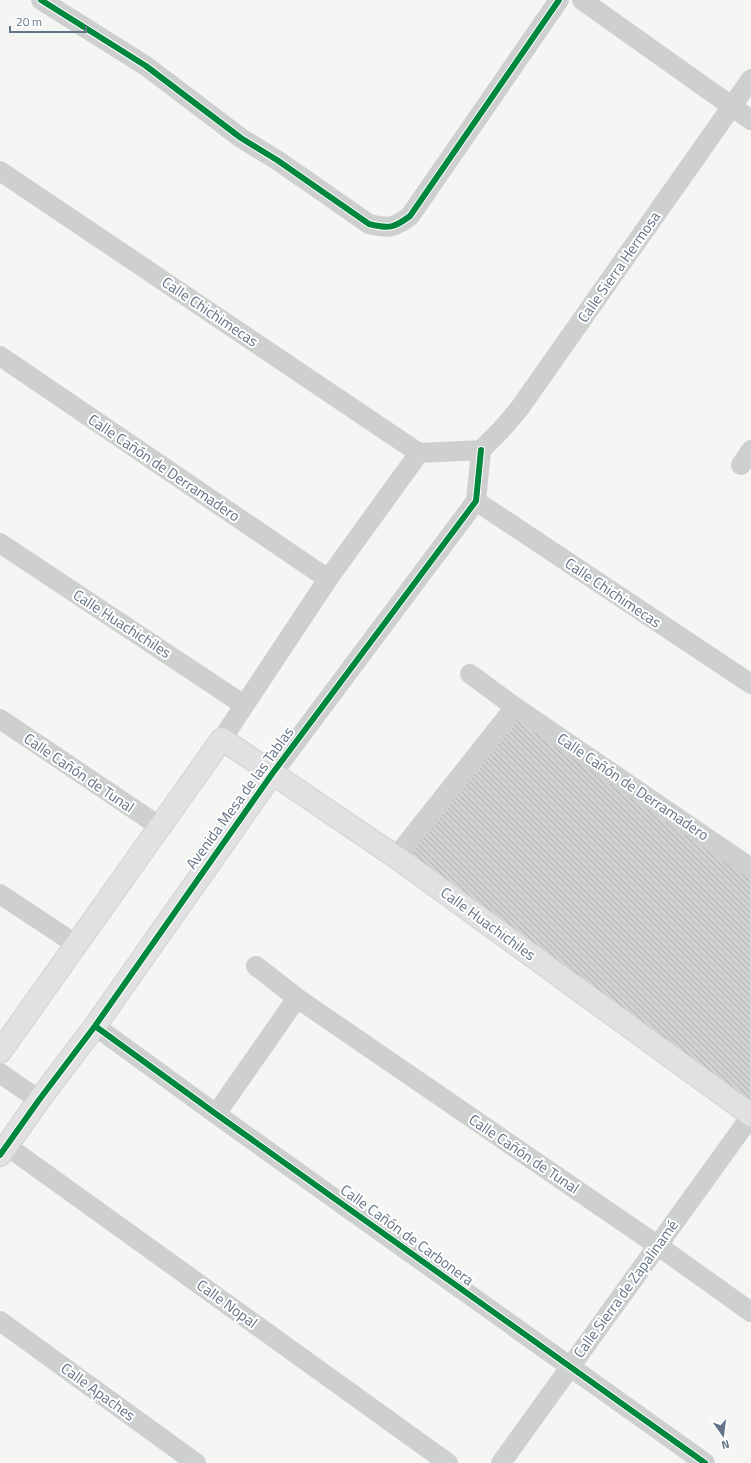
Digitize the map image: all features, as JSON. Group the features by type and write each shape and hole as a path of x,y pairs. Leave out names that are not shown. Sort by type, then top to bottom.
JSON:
{"street":[{"path":"41,0 146,66 240,138 277,160 369,224 385,228 399,224 410,216 559,0"},
{"path":"582,0 751,120"},
{"name":"Calle Sierra Hermosa","path":"481,450 519,409 751,79"},
{"name":"Calle Chichimecas","path":"0,171 419,454"},
{"name":"Calle Cañón de Derramadero","path":"0,356 328,579"},
{"path":"0,1052 222,739 328,579 419,454 481,450 476,501"},
{"name":"Calle Chichimecas","path":"476,501 751,684"},
{"name":"Avenida Mesa de las Tablas","path":"3,1150 95,1026 272,774 476,501"},
{"name":"Calle Huachichiles","path":"0,543 244,705"},
{"name":"Calle Cañón de Derramadero","path":"470,674 751,868"},
{"path":"396,857 516,707"},
{"name":"Calle Cañón de Tunal","path":"0,719 159,826"},
{"name":"Calle Huachichiles","path":"222,739 396,857 751,1116"},
{"path":"0,894 77,945"},
{"name":"Calle Cañón de Tunal","path":"256,966 297,998 657,1245 751,1312"},
{"path":"216,1114 297,998"},
{"name":"Calle Cañón de Carbonera","path":"95,1026 705,1463"},
{"path":"0,1073 39,1100"},
{"name":"Calle Sierra de Zapalinamé","path":"501,1463 751,1116"},
{"name":"Calle Nopal","path":"3,1150 448,1463"},
{"name":"Calle Apaches","path":"0,1321 196,1463"}],"building":[{"path":"515,707 751,875 751,1115 396,857"}],"cycle path":[{"path":"41,0 146,66 241,138 277,160 369,224 382,227 395,225 410,216 559,0"},
{"path":"0,1155 39,1100 95,1026 272,774 476,501 481,450"},
{"path":"95,1026 705,1463"}]}
